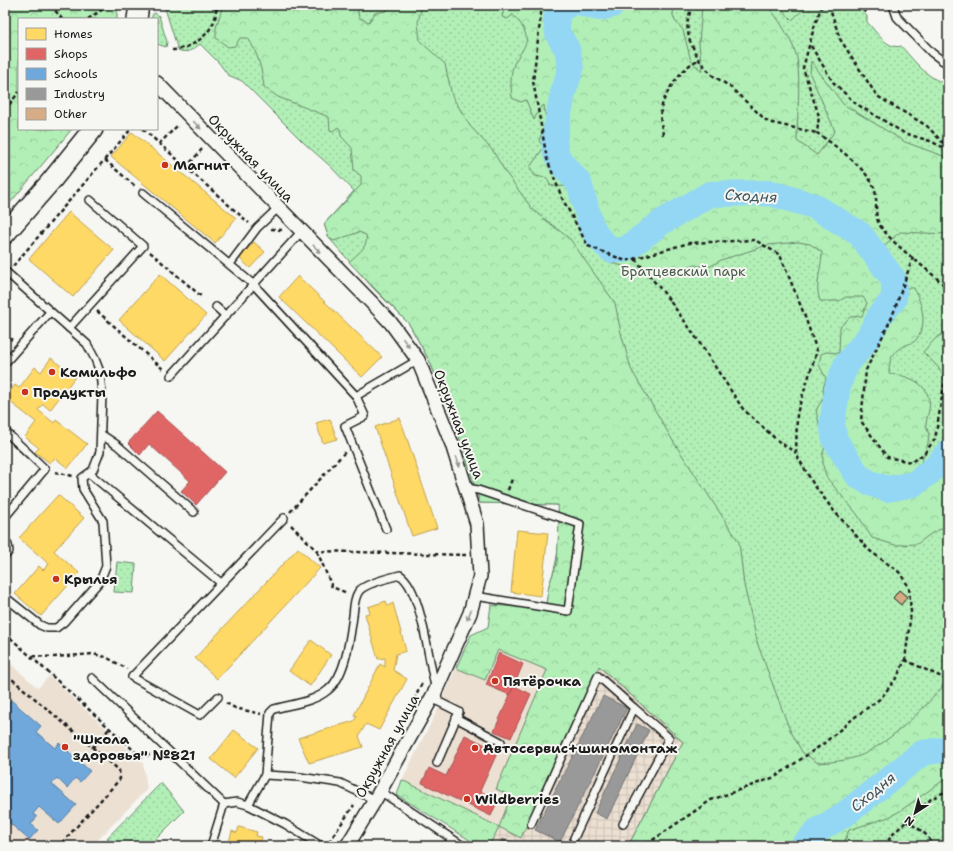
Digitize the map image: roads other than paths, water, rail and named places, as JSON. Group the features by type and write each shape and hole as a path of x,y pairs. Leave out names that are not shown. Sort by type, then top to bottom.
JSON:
{"main road":[{"path":"137,18 139,5"},
{"path":"5,234 79,148 92,130"}],"street":[{"name":"Окружная улица","path":"158,86 386,319 418,360 452,444 477,524 480,543 480,576 475,596 435,692 377,796 347,846"},
{"path":"79,148 104,130"}],"lane":[{"path":"893,5 897,17 932,53 943,61 948,59"},
{"path":"143,193 254,285 356,396 365,416 346,426 386,529"},
{"path":"69,328 143,246 90,200"},
{"path":"230,264 257,228 278,208"},
{"path":"171,376 301,232"},
{"path":"5,597 40,625 47,628 56,628 64,622 100,582 106,566 103,521 83,489 82,478 90,474 97,465 102,435 103,410 100,372 87,344 6,272"},
{"path":"216,307 226,316"},
{"path":"5,363 50,312"},
{"path":"356,396 418,360"},
{"path":"5,430 45,469 5,517"},
{"path":"102,435 117,445 194,512"},
{"path":"90,474 221,583"},
{"path":"467,488 478,490 580,524 568,611 475,596"},
{"path":"218,697 200,715 132,677 284,518"},
{"path":"5,542 9,551 5,556"},
{"path":"248,805 265,775 270,713 274,709 316,698 329,690 338,678 350,642 356,596 360,589 393,577 400,576 407,580 422,620 435,692 439,702 459,712 436,763"},
{"path":"531,824 598,676 669,738 623,824"},
{"path":"92,678 224,804"},
{"path":"574,838 634,708"},
{"path":"456,718 501,742"},
{"path":"265,775 300,777 340,783 363,793 377,796 463,846"},
{"path":"255,792 263,794"},
{"path":"224,804 237,802 248,805 285,824 321,846"},
{"path":"211,846 224,804"},
{"path":"447,846 452,839"}],"waterway":[{"name":"Сходня","path":"568,5 561,8 556,19 558,34 567,49 571,68 563,93 554,139 556,154 562,164 579,183 591,225 599,239 611,250 625,250 662,222 710,194 770,193 814,206 860,234 894,280 894,299 881,314 868,338 846,365 838,385 832,424 835,440 858,476 870,483 887,489 914,484 937,466 948,452"},
{"name":"Сходня","path":"587,5 599,8 612,5"},
{"name":"Сходня","path":"803,846 817,831 845,814 922,753 948,749"}],"place":[{"name":"Магнит","path":"165,165"},
{"name":"Комильфо","path":"52,372"},
{"name":"Продукты","path":"25,392"},
{"name":"Крылья","path":"56,579"},
{"name":"Пятёрочка","path":"495,681"},
{"name":"\"Школа здоровья\" №821","path":"65,747"},
{"name":"Автосервис+шиномонтаж","path":"475,748"},
{"name":"Wildberries","path":"467,799"}],"park label":[{"name":"Братцевский парк","path":"683,271"}]}
